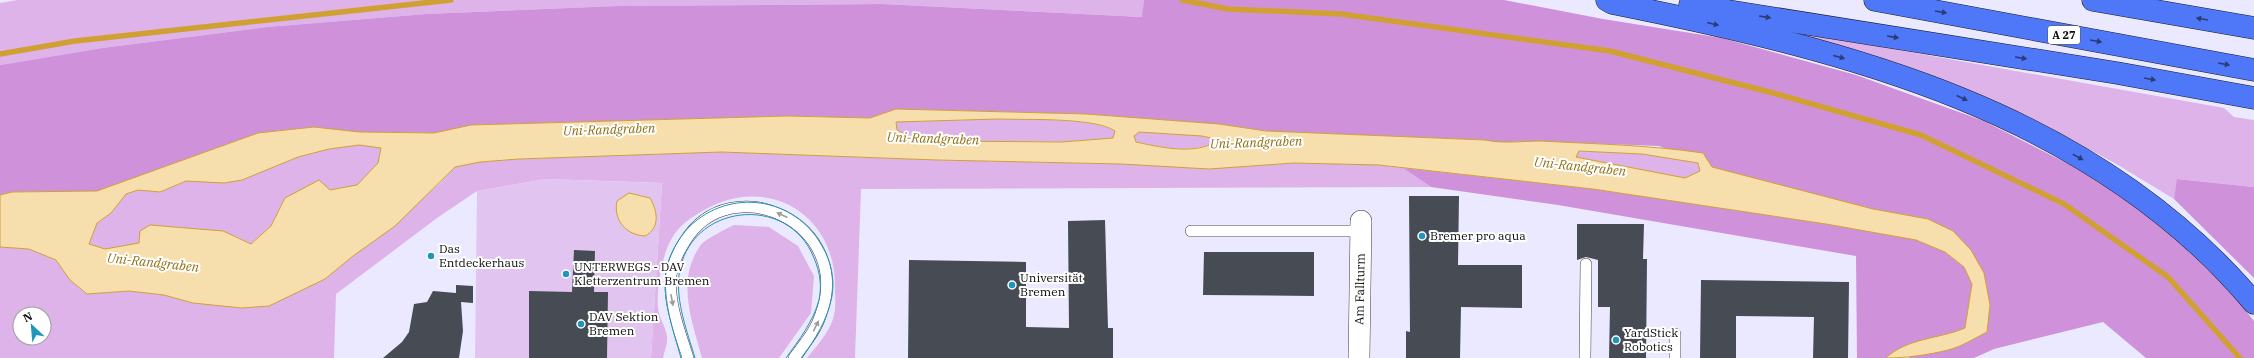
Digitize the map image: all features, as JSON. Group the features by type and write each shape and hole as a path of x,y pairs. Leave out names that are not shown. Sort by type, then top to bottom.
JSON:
{"highway":[{"path":"1607,0 1612,3 1754,34 1885,70 1956,95 2012,120 2121,182 2182,229 2240,286 2254,303"},
{"path":"1657,0 2117,73 2254,98"},
{"name":"A 27","path":"1875,0 2254,70"},
{"path":"2093,0 2254,28"}],"street":[{"name":"Am Fallturm","path":"1359,358 1361,226"}],"lane":[{"path":"688,358 671,294 671,275 675,260 688,236 708,219 724,211 753,207 768,209 793,221 814,242 825,265 826,293 821,314 812,333 794,358"},
{"path":"1191,231 1361,226"},
{"path":"1585,358 1586,264"},
{"path":"1675,334 1675,358"}],"shaded area":[{"path":"17,0 1144,0 1143,17 882,4 617,6 426,14 267,27 102,48 0,65 0,3"},
{"path":"1144,0 1504,0 1603,19 1722,38 1856,75 1984,121 2110,185 2164,228 2229,290 2254,321 2254,358 2146,358 2103,322 1994,349 1974,358 1908,358 1917,354 1949,350 1987,332 1984,273 1928,219 1873,209 1735,174 1711,167 1659,146 1525,141 1498,143 1485,140 1266,131 1219,124 1086,114 896,109 870,118 787,116 471,125 434,133 359,132 314,127 258,133 97,191 12,192 0,195 0,65 102,48 267,27 426,14 617,6 882,4 1142,17"},
{"path":"1758,25 2224,108 2234,117 2254,120 2254,187 2178,179 2174,199 2118,165 2028,116 1932,78"},
{"path":"998,119 1076,122 1105,127 1115,131 1113,138 1062,142 943,141 911,138 897,130 896,122"},
{"path":"1139,132 1202,136 1211,138 1212,144 1203,147 1184,149 1155,146 1136,142 1134,136"},
{"path":"359,145 381,148 378,163 357,185 285,198 271,226 251,244 223,231 105,249 89,244 97,223 111,213 126,194 138,190 160,192 186,181 242,180 298,157 329,149"},
{"path":"1579,151 1642,154 1698,163 1700,171 1685,178 1575,157"},
{"path":"720,152 937,160 1121,164 1209,169 1294,163 1379,165 1403,168 1431,187 861,189 855,358 807,358 828,330 835,311 835,284 832,259 823,238 810,221 793,208 774,199 752,197 729,200 706,209 687,221 678,229 668,245 660,272 658,292 658,308 666,332 667,342 663,358 651,358 662,183 546,179 477,191 437,218 336,294 334,358 0,358 0,247 29,249 56,260 70,280 87,294 129,291 164,295 193,303 325,279 439,184 455,167 480,162 519,159"},
{"path":"1403,168 1593,189 1826,224 1916,240 1945,252 1964,267 1972,284 1965,329 1913,343 1894,352 1886,358 1857,358 1856,256 1558,205 1431,187"},
{"name":"UNTERWEGS - DAV Kletterzentrum Bremen","path":"546,179 662,183 651,358 475,358 477,191"},
{"path":"2177,179 2254,187 2254,278 2174,199"},
{"path":"734,225 769,227 798,246 814,276 811,313 779,358 702,358 688,301 687,287 689,273 693,259 700,246 706,240"}],"water":[{"name":"Uni-Randgraben","path":"896,109 1086,114 1219,124 1266,131 1485,140 1499,142 1541,141 1642,146 1703,153 1712,167 1873,209 1928,219 1953,231 1971,250 1984,273 1990,305 1987,332 1953,349 1917,356 1886,358 1894,351 1904,346 1965,328 1972,284 1964,267 1945,252 1916,240 1826,224 1593,189 1379,165 1294,163 1209,169 1121,164 937,160 721,152 519,159 480,162 455,167 395,226 353,256 325,279 269,306 242,308 193,303 164,295 129,291 87,294 70,280 56,260 29,249 0,247 0,195 12,192 97,191 258,133 314,127 359,132 434,133 471,125 787,116 870,118","holes":["998,119 1059,120 1092,123 1115,131 1113,138 1062,142 943,141 911,138 897,130 896,122","1139,132 1202,136 1211,138 1212,144 1194,149 1174,149 1136,142 1134,136","359,145 381,148 378,163 357,185 330,190 319,180 285,198 271,226 251,244 223,231 150,225 140,231 139,243 105,249 89,244 97,223 111,213 126,194 138,190 160,192 186,181 224,183 242,180 298,157 329,149","1579,151 1642,154 1698,163 1700,171 1685,178 1576,157"]},
{"path":"629,193 650,198 653,203 656,214 655,224 650,233 645,236 632,233 622,225 619,220 616,208 617,201"}],"building":[{"path":"1409,196 1459,196 1458,265 1522,265 1522,308 1461,307 1460,358 1406,358 1406,331 1410,332"},
{"path":"1105,220 1108,328 1113,328 1113,358 908,358 909,260 1026,262 1026,327 1069,328 1068,221"},
{"path":"1577,224 1644,224 1643,259 1647,259 1646,358 1609,358 1610,307 1598,307 1598,260 1586,257 1577,260"},
{"name":"UNTERWEGS - DAV Kletterzentrum Bremen","path":"574,250 595,251 594,292 608,292 607,358 529,358 529,291 572,292"},
{"path":"1204,252 1314,252 1314,296 1203,295"},
{"path":"1701,280 1849,282 1848,358 1813,358 1814,317 1736,316 1736,358 1700,358"},
{"path":"456,285 473,286 473,303 461,302 463,331 459,358 383,358 402,342 409,332 414,304 427,302 433,291 456,293"}],"waterway":[{"path":"0,54 75,41 451,0"},
{"path":"1182,0 1228,9 1341,14 1610,51 1777,94 1921,135 2064,204 2168,277 2240,358"}],"tram line":[{"path":"681,358 667,305 665,283 667,266 671,254 677,242 689,227 705,214 723,206 742,203 761,203 779,208 796,217 810,229 822,246 828,258 832,270 833,283 830,304 812,344 802,358"},
{"path":"695,358 683,317 678,285 679,275 686,251 700,233 719,221 740,215 762,216 783,223 801,237 816,263 820,284 819,300 813,316 801,338 786,358"}],"place":[{"name":"Bremer pro aqua","path":"1422,236"},
{"name":"Das Entdeckerhaus","path":"431,256"},
{"name":"UNTERWEGS - DAV Kletterzentrum Bremen","path":"566,274"},
{"name":"Universität Bremen","path":"1012,285"},
{"name":"DAV Sektion Bremen","path":"581,324"},
{"name":"YardStick Robotics","path":"1616,340"}]}
